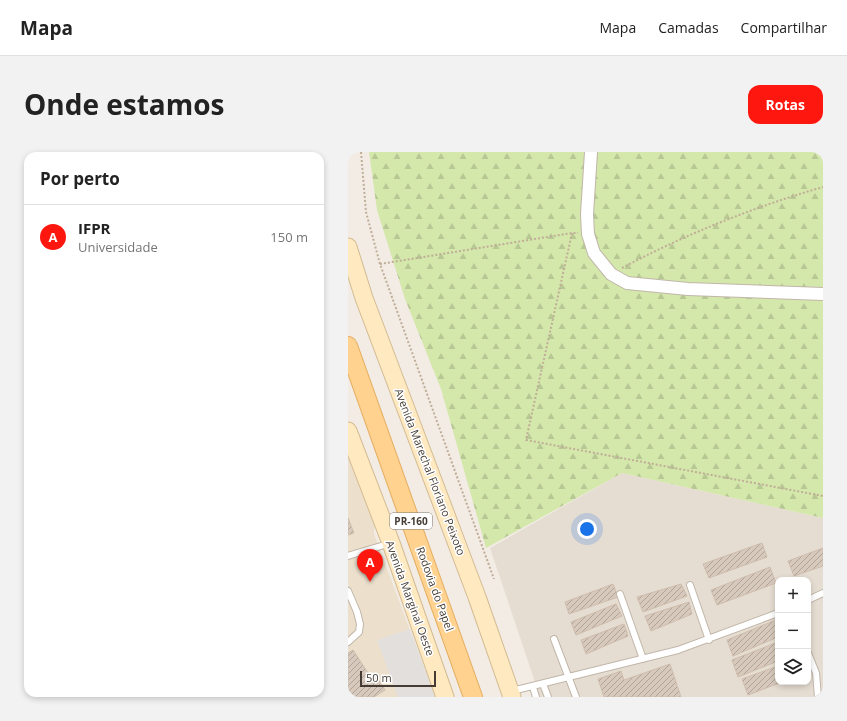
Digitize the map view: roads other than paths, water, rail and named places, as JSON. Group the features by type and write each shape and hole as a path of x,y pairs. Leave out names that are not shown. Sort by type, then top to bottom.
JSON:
{"main road":[{"name":"Avenida Marechal Floriano Peixoto","path":"348,247 364,298 477,597 511,694"},
{"name":"Rodovia do Papel","path":"348,346 473,697"},
{"name":"Avenida Marginal Oeste","path":"348,432 391,543 446,697"}],"street":[{"path":"591,152 587,214 588,234 594,253 611,274 627,283 688,289 823,294"}],"lane":[{"path":"348,556 391,543"},
{"path":"690,585 709,640"},
{"path":"348,591 360,624 359,632 348,642"},
{"path":"620,594 643,659"},
{"path":"811,599 823,594"},
{"path":"511,694 533,686 678,650 709,640 775,614"},
{"path":"554,639 576,697"},
{"path":"811,660 816,673 818,697"},
{"path":"543,684 548,697"},
{"path":"533,686 536,697"}],"place":[{"name":"IFPR","path":"370,582"}]}
